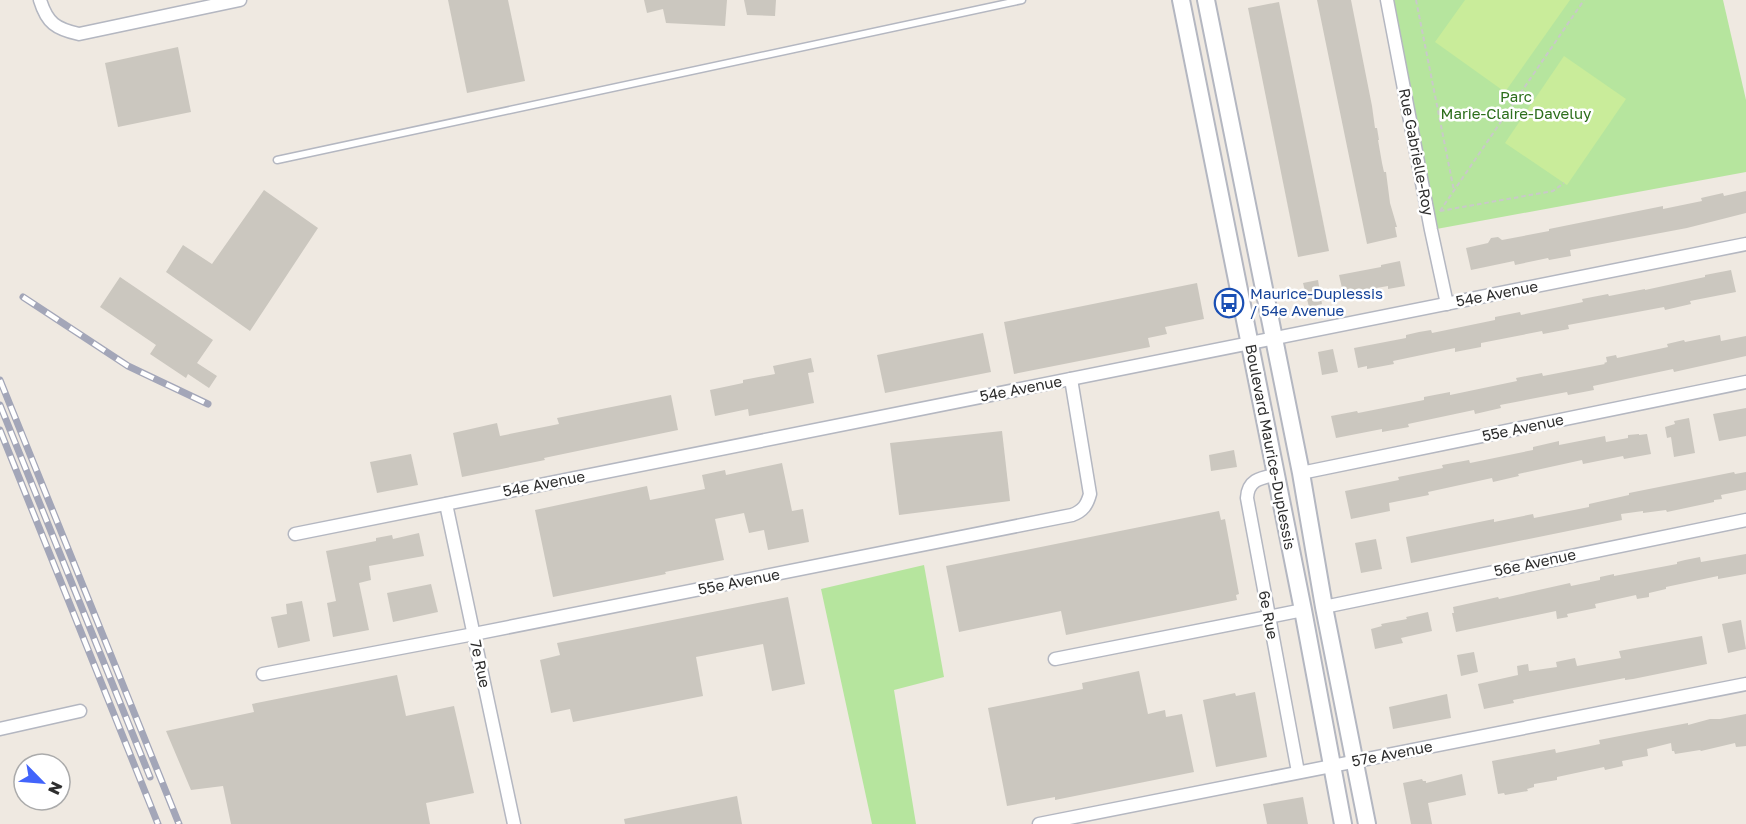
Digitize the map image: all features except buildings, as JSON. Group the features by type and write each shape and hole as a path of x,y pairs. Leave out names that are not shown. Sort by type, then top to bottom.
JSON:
{"street":[{"path":"40,0 45,15 54,26 79,34 240,0"},
{"name":"Boulevard Maurice-Duplessis","path":"1181,0 1303,610 1343,824"},
{"name":"Boulevard Maurice-Duplessis","path":"1206,0 1301,473 1324,607 1367,824"},
{"name":"Rue Gabrielle-Roy","path":"1386,0 1447,304"},
{"name":"54e Avenue","path":"295,534 1746,244"},
{"name":"55e Avenue","path":"263,674 1079,513 1085,507 1090,494 1071,379"},
{"name":"55e Avenue","path":"1301,473 1746,382"},
{"name":"6e Rue","path":"1275,475 1252,482 1247,498 1298,772"},
{"name":"7e Rue","path":"446,504 514,824"},
{"name":"56e Avenue","path":"1324,607 1746,520"},
{"path":"1055,659 1303,610"},
{"name":"57e Avenue","path":"1039,824 1746,684"},
{"path":"0,729 80,711"}],"lane":[{"path":"277,160 1022,0"}],"path":[{"path":"1416,0 1454,191"},
{"path":"1564,183 1553,191 1440,211 1584,0"}],"green space":[{"name":"Parc Marie-Claire-Daveluy","path":"1387,0 1723,0 1746,100 1746,172 1431,230"},
{"path":"1465,0 1570,0 1505,92 1435,42"},
{"path":"1564,56 1626,99 1567,185 1505,143"},
{"path":"924,565 944,677 894,690 916,824 872,824 821,589"}],"railway":[{"path":"23,297 128,366 208,404"},
{"path":"0,380 179,824"},
{"path":"0,405 150,777"},
{"path":"0,430 158,824"}],"place":[{"name":"Maurice-Duplessis / 54e Avenue","path":"1229,303"}]}
